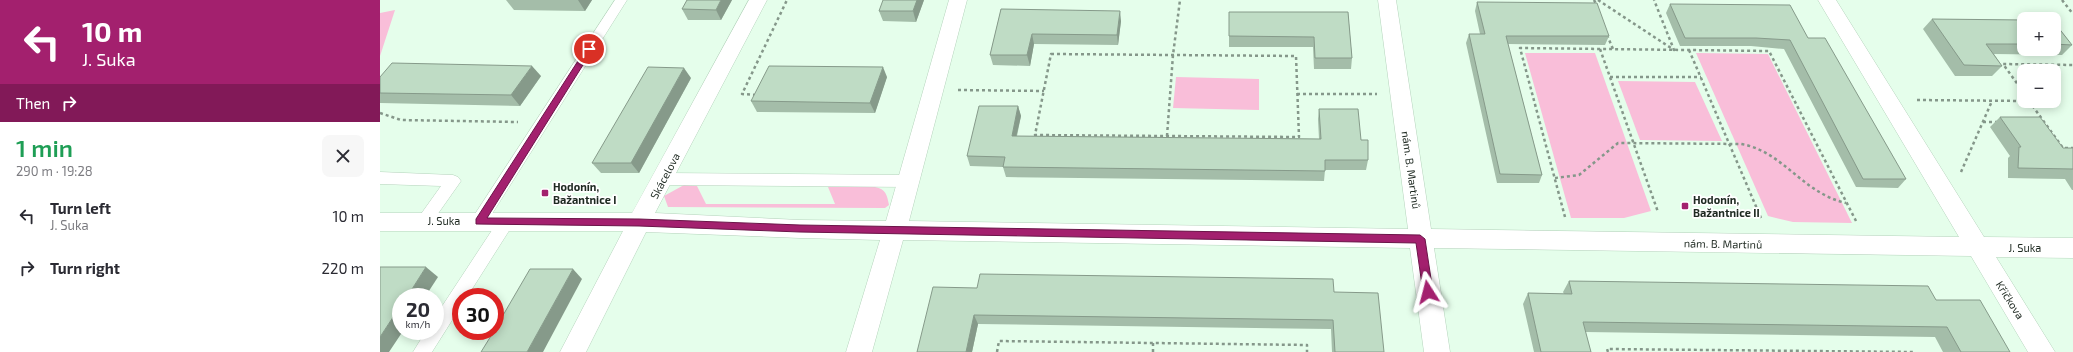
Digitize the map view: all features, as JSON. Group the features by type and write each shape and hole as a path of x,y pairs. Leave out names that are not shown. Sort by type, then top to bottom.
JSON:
{"street":[{"name":"Skácelova","path":"573,352 639,222 664,179 758,0"},
{"path":"859,352 909,181 958,0"},
{"name":"nám. B. Martinů","path":"1386,0 1420,239 1977,248"},
{"path":"1827,0 1977,248"},
{"name":"J. Suka","path":"380,222 639,222 800,229 895,229 1420,239"},
{"path":"1420,239 1437,352"},
{"name":"J. Suka","path":"1977,248 2073,248"},
{"name":"Křičkova","path":"1977,248 2042,352"}],"lane":[{"path":"479,221 621,0"},
{"path":"380,178 453,181 424,222"},
{"path":"664,179 909,181"},
{"path":"422,352 506,222"}],"path":[{"path":"759,95 742,94 787,0"},
{"path":"1167,136 1173,55 1180,0"},
{"path":"1594,0 1597,7"},
{"path":"1598,0 1674,50"},
{"path":"1654,0 1674,50"},
{"path":"2062,0 2073,14"},
{"path":"1605,28 1613,49"},
{"path":"1567,221 1520,48 1770,51 1858,225"},
{"path":"1600,49 1658,212"},
{"path":"1689,50 1761,218"},
{"path":"1050,54 1173,55 1296,56 1299,137 1035,135 1050,54"},
{"path":"2017,64 2003,64 2017,83"},
{"path":"2061,65 2073,65"},
{"path":"1610,77 1701,77"},
{"path":"934,90 1044,91"},
{"path":"1297,94 1400,94"},
{"path":"1888,100 2017,101"},
{"path":"1948,200 1992,101"},
{"path":"2034,108 2063,148 2073,148"},
{"path":"380,113 401,120 542,122"},
{"path":"1983,122 1999,122"},
{"path":"2037,122 2045,123"},
{"path":"1555,178 1575,177 1587,169 1608,149 1618,143 1729,143 1757,148 1774,158 1805,185 1821,196 1836,202 1847,203"},
{"path":"997,352 999,341 1307,345 1307,352"},
{"path":"1153,352 1154,343"},
{"path":"1608,352 1607,349 1915,352"}],"shaded area":[{"path":"395,10 380,56 380,13"},
{"path":"1525,53 1595,53 1651,211 1624,218 1571,218"},
{"path":"1696,53 1768,54 1852,223 1793,222 1768,216"},
{"path":"1176,77 1259,79 1259,110 1173,108"},
{"path":"1618,81 1695,82 1722,141 1640,140"},
{"path":"684,185 697,186 706,204 835,204 828,187 875,187 884,191 888,198 889,205 885,208 668,207 664,196"}],"building":[{"path":"687,0 721,0 716,10 682,9"},
{"path":"883,0 917,0 913,11 879,11"},
{"path":"1477,2 1597,3 1609,36 1506,36 1542,175 1500,174 1469,34 1485,34"},
{"path":"1670,4 1790,5 1808,38 1825,38 1906,179 1863,179 1790,40 1756,38 1685,38"},
{"path":"1001,9 1120,11 1117,35 1032,34 1027,55 990,55"},
{"path":"1229,12 1348,12 1352,58 1315,58 1314,37 1229,36"},
{"path":"1932,19 2017,20 2017,44 1986,44 2002,66 1964,65"},
{"path":"2061,31 2072,45 2061,44"},
{"path":"392,63 532,66 511,95 380,93 380,77"},
{"path":"769,66 883,67 870,103 751,101"},
{"path":"648,67 684,68 631,163 592,163"},
{"path":"979,106 1018,106 1012,136 1321,139 1319,109 1358,109 1361,140 1368,140 1368,160 1325,160 1325,171 1003,167 1005,157 967,156"},
{"path":"2000,117 2040,117 2063,148 2073,148 2073,169 2018,168 2019,147 2021,147"},
{"path":"380,267 426,267 413,288 392,288 392,319 380,337"},
{"path":"530,269 573,269 527,352 481,352 488,340 504,340 504,314"},
{"path":"980,274 1333,279 1334,292 1378,293 1384,352 1335,352 1333,320 974,315 966,352 917,352 933,287 977,288"},
{"path":"1569,281 1928,286 1936,300 1980,300 2010,352 1961,352 1947,327 1583,322 1591,352 1541,352 1528,293 1572,294"}],"place":[{"name":"Hodonín, Bažantnice I","path":"545,193"},
{"name":"Hodonín, Bažantnice II","path":"1685,206"}],"route":[{"path":"589,49 479,221 639,222 800,229 895,229 1420,239 1428,292"}]}
